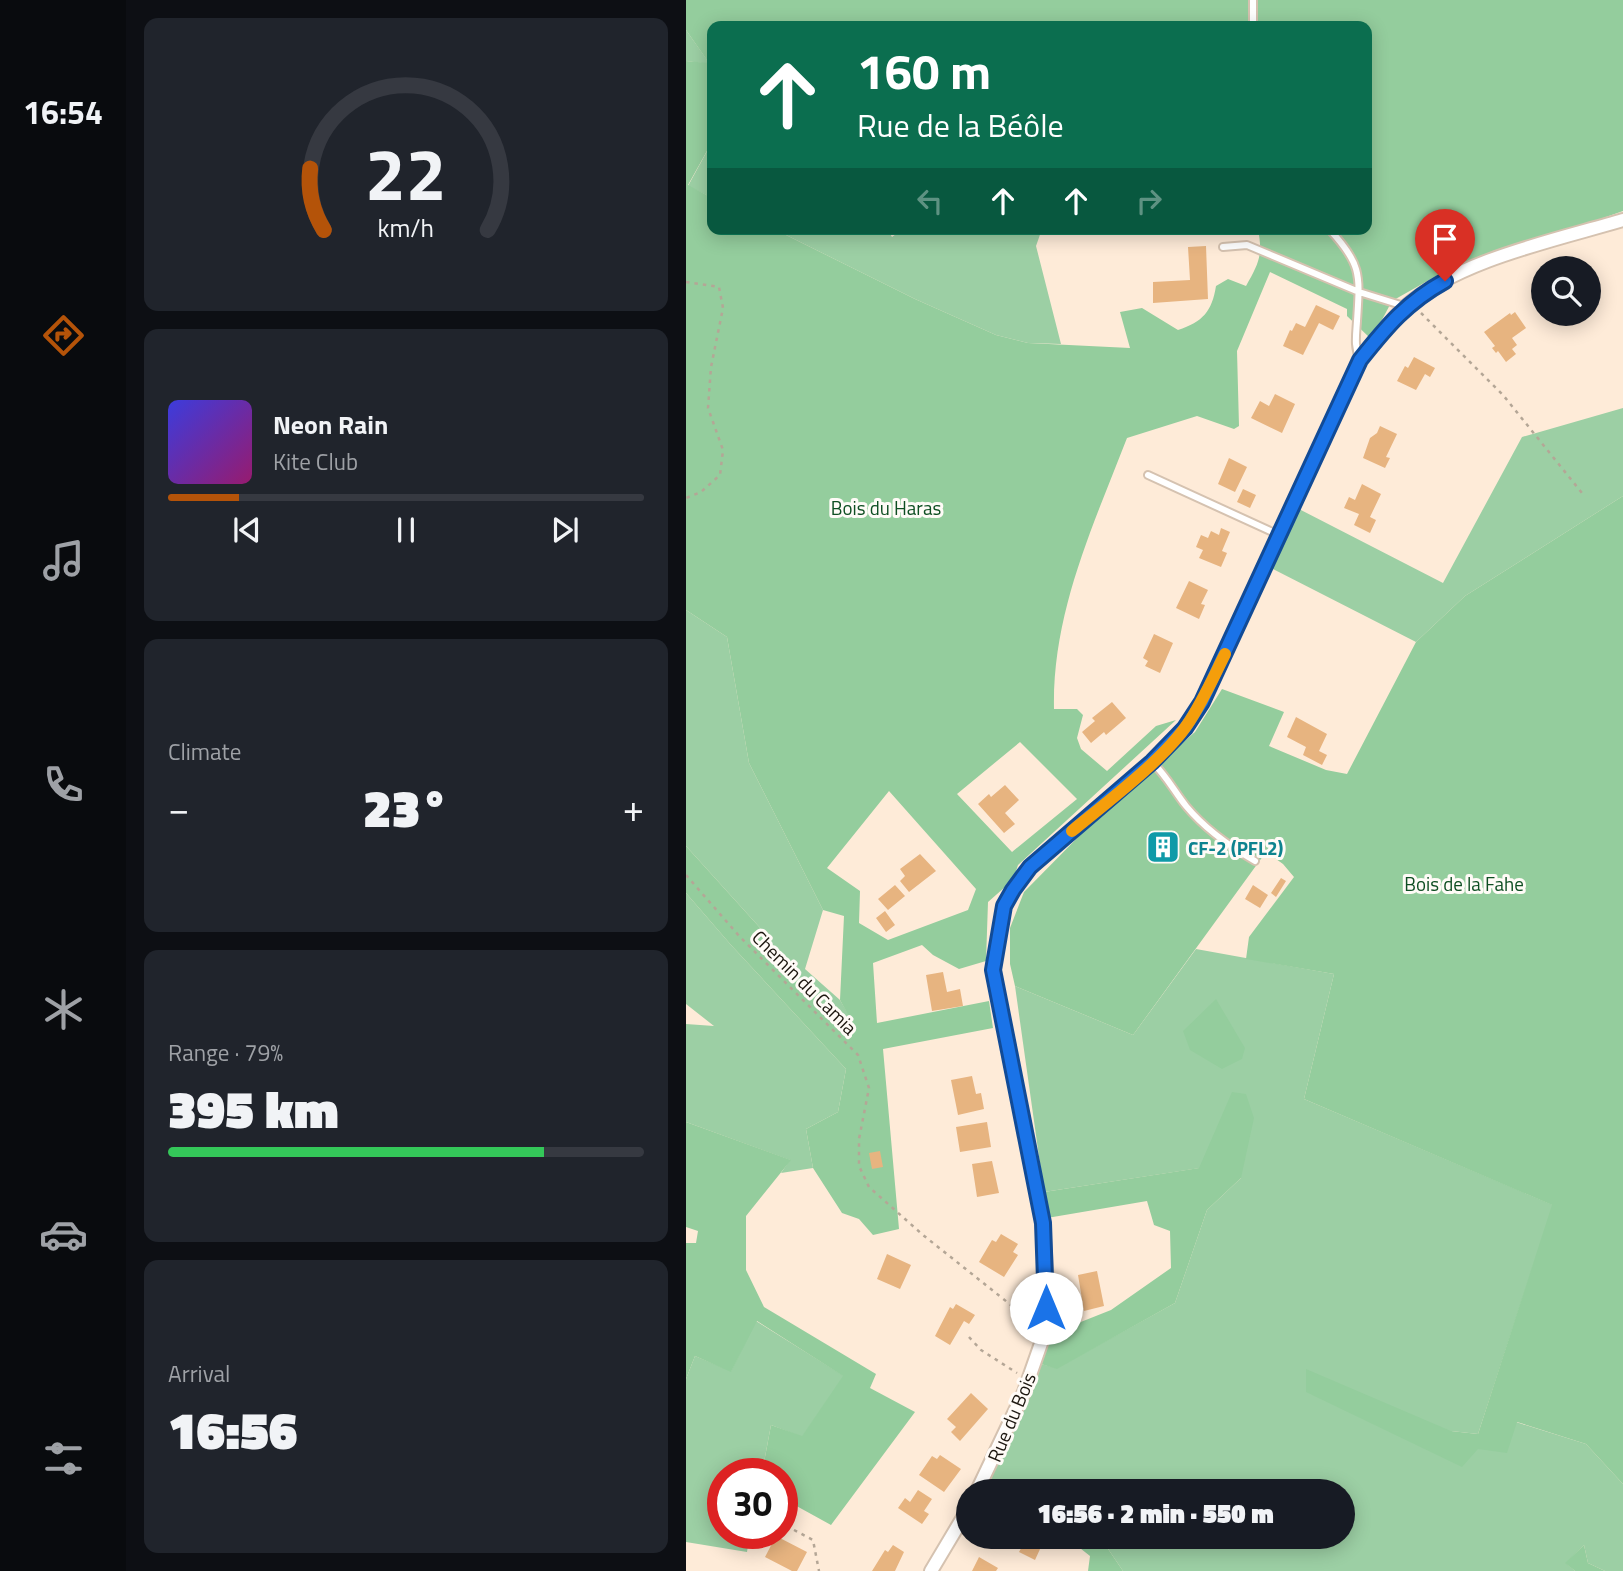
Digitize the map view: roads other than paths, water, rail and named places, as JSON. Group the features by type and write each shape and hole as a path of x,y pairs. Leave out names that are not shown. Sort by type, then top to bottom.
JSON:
{"street":[{"path":"1152,762 1185,728 1202,702 1360,360 1389,323 1408,305 1445,281 1496,259 1623,220"},
{"name":"Rue du Bois","path":"983,1479 1028,1380 1045,1332 1047,1284 1043,1223 993,970 1004,906 1030,867 1152,762"},
{"path":"931,1571 956,1529"}],"lane":[{"path":"1253,0 1253,21"},
{"path":"1335,235 1348,249 1359,274 1355,348 1360,360"},
{"path":"1223,247 1247,245 1359,292 1408,305"},
{"path":"1147,475 1280,536"},
{"path":"1152,762 1164,774 1186,806 1210,830 1230,847 1255,861"}],"place":[{"name":"CF-2 (PFL2)","path":"1163,847"}],"park label":[{"name":"Bois du Haras","path":"886,507"},
{"name":"Bois de la Fahe","path":"1464,883"}]}
